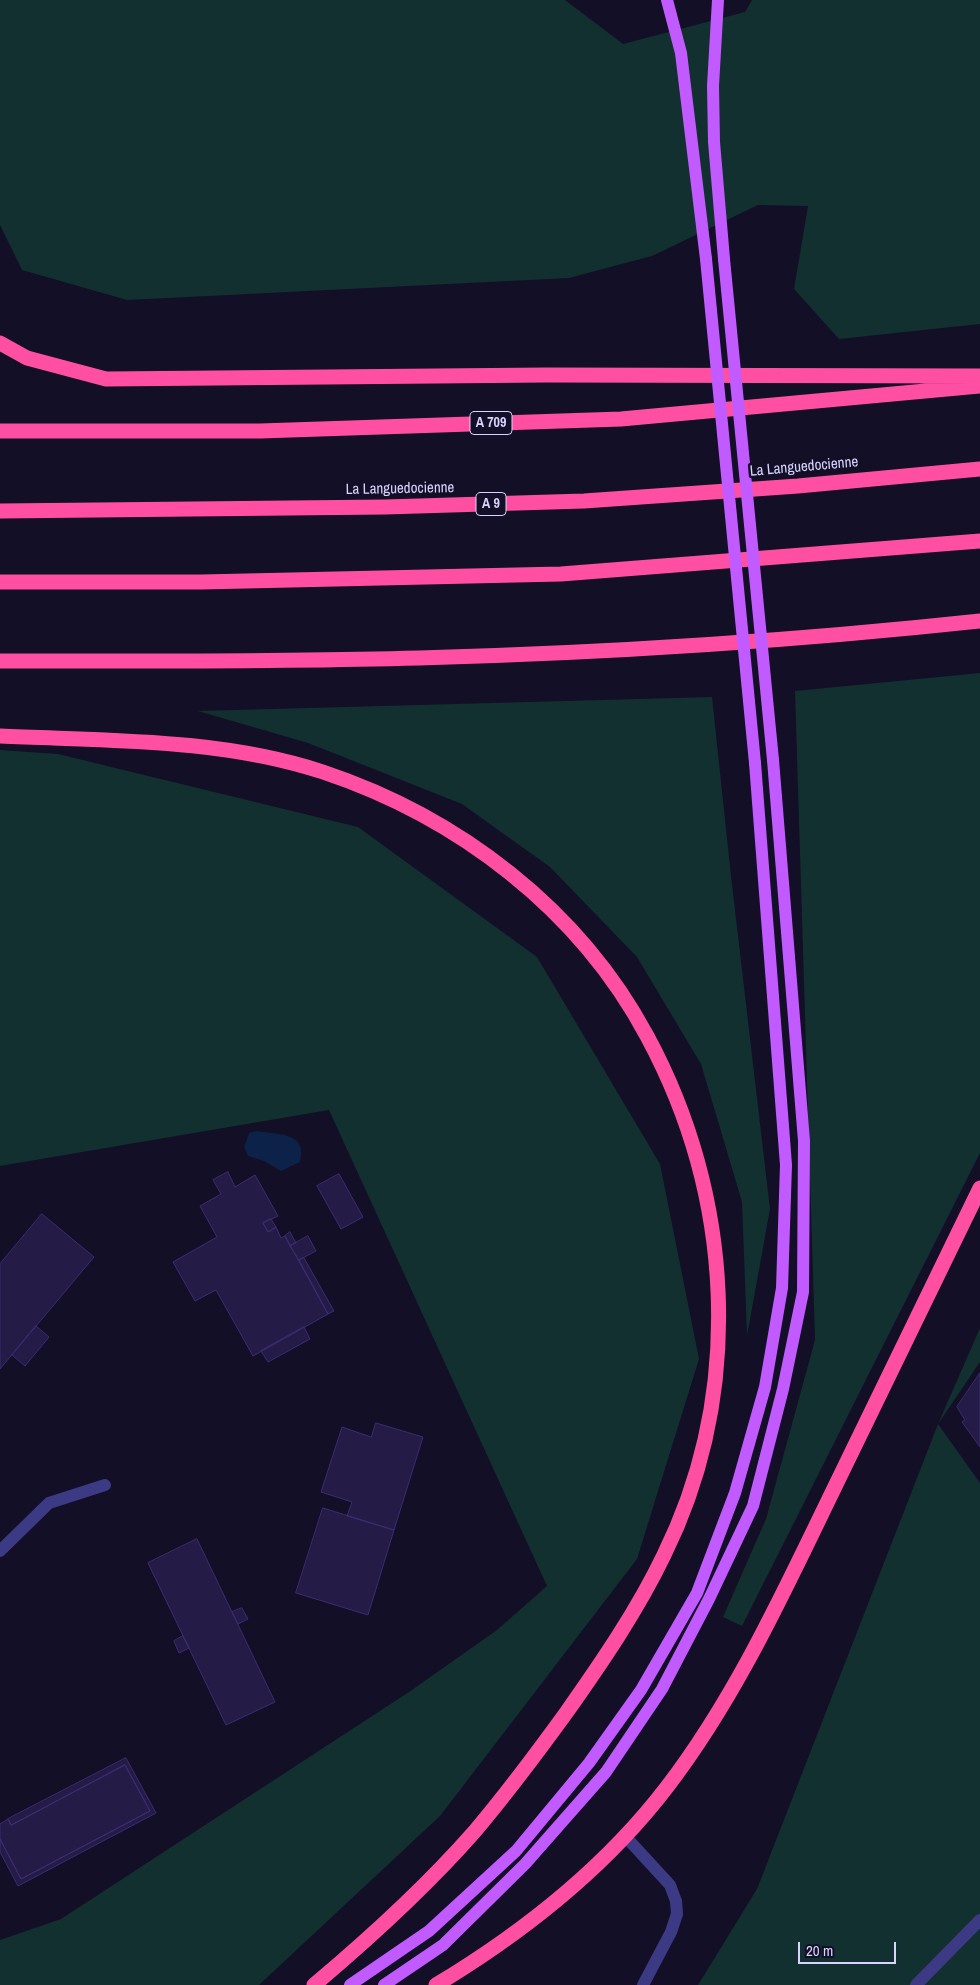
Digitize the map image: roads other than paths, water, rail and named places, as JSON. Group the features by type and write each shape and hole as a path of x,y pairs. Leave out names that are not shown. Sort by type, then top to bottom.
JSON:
{"highway":[{"path":"0,343 27,358 106,379 546,375 980,376"},
{"name":"A 709","path":"0,431 260,431 621,419 980,386"},
{"name":"La Languedocienne","path":"0,511 385,507 584,502 798,486 980,469"},
{"path":"0,582 240,581 561,574 980,541"},
{"path":"0,661 419,658 622,649 805,637 980,621"},
{"path":"0,736 178,744 290,762 321,771 392,799 460,836 510,872 544,903 596,958 621,992 640,1022 670,1079 702,1173 716,1250 720,1316 718,1348 708,1425 701,1457 678,1522 665,1552 614,1643 516,1781 475,1831 420,1890 351,1954 314,1985"},
{"path":"436,1985 528,1925 592,1870 625,1836 667,1787 693,1749 722,1704 804,1550 980,1188"}],"main road":[{"path":"350,1985 429,1931 516,1851 589,1763 641,1690 696,1593 735,1493 765,1387 782,1288 786,1174 756,763 706,259 681,53 666,0"},
{"path":"384,1985 443,1945 526,1864 606,1772 662,1689 710,1599 754,1506 783,1390 804,1292 804,1141 773,760 714,142 713,86 718,0"}],"street":[{"path":"0,1551 49,1503 105,1486"},
{"path":"625,1836 670,1885 676,1901 677,1914 671,1932 643,1985"},
{"path":"916,1985 980,1920"}],"water":[{"path":"257,1131 282,1134 295,1140 301,1152 300,1162 281,1171 264,1161 248,1156 244,1147 249,1133"}]}
